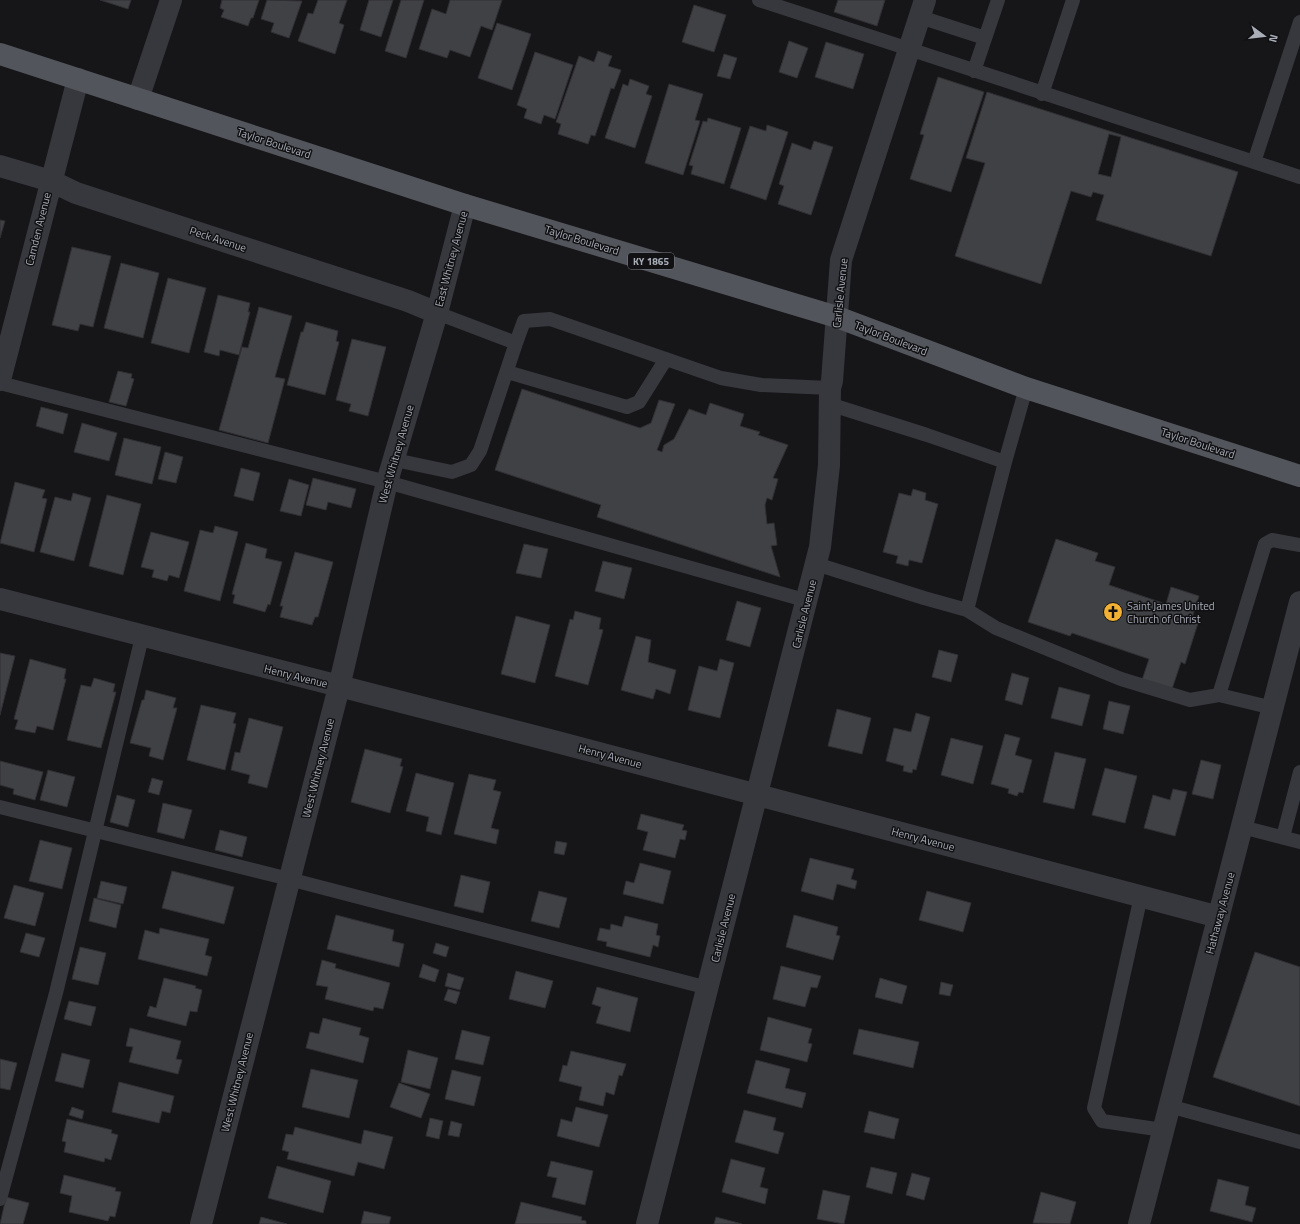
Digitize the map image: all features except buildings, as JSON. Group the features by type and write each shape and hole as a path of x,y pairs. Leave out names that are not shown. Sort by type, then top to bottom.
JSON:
{"main road":[{"name":"Taylor Boulevard","path":"0,54 465,205 837,317 1026,388 1300,476"}],"street":[{"path":"138,99 171,0"},
{"name":"Carlisle Avenue","path":"647,1224 808,601 820,547 829,465 829,396 832,381 842,260 923,8"},
{"name":"Camden Avenue","path":"0,380 78,80"},
{"name":"Peck Avenue","path":"0,166 51,181 76,193 400,298 437,313"},
{"name":"East Whitney Avenue","path":"437,313 465,205"},
{"name":"West Whitney Avenue","path":"201,1224 339,687 387,482 395,460 437,313"},
{"name":"Henry Avenue","path":"0,599 142,637 557,742 757,796 1219,916"},
{"name":"Hathaway Avenue","path":"1138,1224 1300,602"}],"lane":[{"path":"759,0 1042,94 1300,177"},
{"path":"974,71 998,0"},
{"path":"1042,94 1073,0"},
{"path":"923,8 985,38"},
{"path":"1254,162 1300,22"},
{"path":"437,313 516,343"},
{"path":"395,460 452,472 471,465 480,451 524,321 550,319 721,378 829,396 927,435 1005,462"},
{"path":"507,372 627,407 639,402 666,359"},
{"path":"0,383 387,482 808,601"},
{"path":"967,610 1005,462 1026,388"},
{"path":"1219,695 1264,544 1272,540 1300,545"},
{"path":"816,564 967,610 996,628 1121,679 1190,700 1219,695 1273,708"},
{"path":"0,1199 56,993 142,637"},
{"path":"1283,837 1300,772"},
{"path":"0,807 289,879 708,988"},
{"path":"1242,827 1300,842"},
{"path":"1141,896 1094,1108 1102,1121 1163,1130"},
{"path":"1169,1106 1300,1142"}],"place":[{"name":"Saint James United Church of Christ","path":"1113,612"}]}
